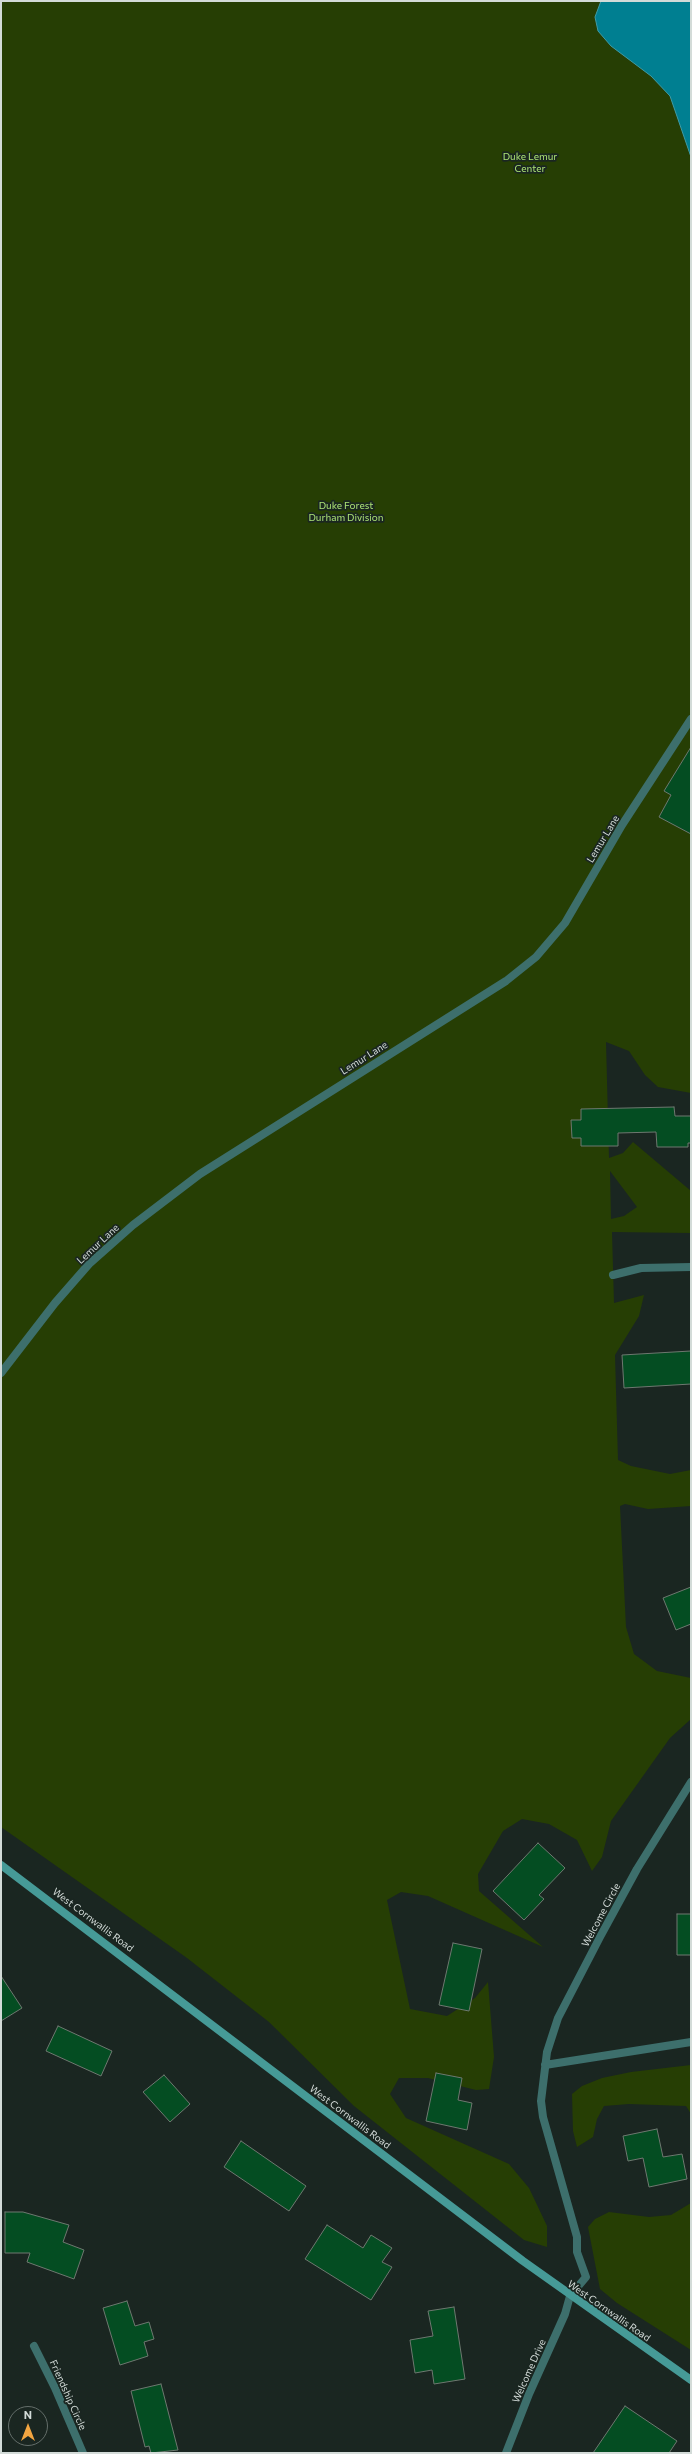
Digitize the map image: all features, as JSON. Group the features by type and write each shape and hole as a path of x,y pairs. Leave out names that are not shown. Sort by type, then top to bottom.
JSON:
{"street":[{"name":"Lemur Lane","path":"1,1373 60,1297 89,1264 133,1225 200,1174 506,981 536,957 565,923 622,825 691,719"},
{"path":"613,1275 641,1268 691,1267"},
{"name":"Welcome Circle","path":"570,2296 586,2277 577,2252 577,2237 542,2117 541,2101 545,2065 562,2012 637,1869 691,1782"},
{"name":"West Cornwallis Road","path":"1,1865 570,2296 691,2380"},
{"path":"545,2065 691,2042"},
{"name":"Welcome Drive","path":"506,2453 529,2394 565,2314 570,2296"},
{"name":"Friendship Circle","path":"34,2346 55,2388 83,2453"}],"green space":[{"name":"Duke Forest Durham Division","path":"1,1 691,1 691,1093 658,1087 645,1075 629,1051 606,1042 609,1158 623,1153 633,1142 691,1191 691,1233 612,1232 614,1303 644,1295 639,1316 615,1355 618,1460 631,1466 670,1474 691,1470 691,1506 648,1509 625,1504 620,1506 626,1627 634,1654 657,1671 691,1678 691,1719 670,1738 611,1821 602,1857 592,1871 577,1840 549,1824 522,1819 503,1831 478,1874 479,1891 543,1947 428,1896 401,1892 387,1900 410,2009 447,2016 475,1998 488,1982 494,2057 489,2089 476,2090 428,2078 399,2078 390,2094 406,2118 509,2164 529,2188 547,2226 547,2247 524,2240 354,2106 269,2022 187,1958 1,1827","holes":["610,1171 637,1207 624,1216 611,1219"]},
{"path":"691,2065 691,2114 686,2106 629,2104 604,2106 597,2119 593,2137 577,2147 573,2131 572,2094 582,2086 602,2078 631,2072"},
{"path":"691,2203 691,2350 617,2303 600,2289 588,2227 595,2219 609,2212 649,2217 671,2215"}],"water":[{"path":"601,1 691,1 691,157 670,96 651,76 611,46 598,31 595,17"}],"building":[{"path":"691,747 691,834 659,817 671,795 664,791"},
{"path":"674,1107 675,1116 691,1116 691,1143 688,1143 688,1147 657,1147 656,1132 618,1133 618,1146 581,1146 581,1138 572,1138 571,1120 581,1120 581,1109"},
{"path":"691,1351 691,1384 624,1388 622,1355"},
{"path":"691,1587 691,1624 676,1630 663,1598"},
{"path":"538,1843 565,1868 539,1895 544,1899 524,1920 493,1891"},
{"path":"677,1914 691,1914 691,1955 677,1955"},
{"path":"453,1943 482,1949 469,2011 439,2005"},
{"path":"1,1976 22,2008 1,2021"},
{"path":"58,2026 112,2051 101,2076 46,2051"},
{"path":"436,2073 462,2078 458,2100 472,2103 467,2130 426,2121"},
{"path":"164,2075 190,2104 170,2122 143,2092"},
{"path":"657,2129 663,2157 682,2154 687,2179 649,2187 643,2158 628,2161 623,2136"},
{"path":"241,2141 306,2186 289,2211 224,2167"},
{"path":"5,2212 23,2212 69,2225 63,2242 84,2250 74,2279 27,2262 30,2253 5,2253"},
{"path":"327,2225 363,2248 371,2235 392,2248 382,2262 392,2267 371,2300 305,2259"},
{"path":"127,2301 135,2326 149,2322 154,2339 144,2342 148,2356 120,2365 103,2308"},
{"path":"454,2307 465,2379 434,2384 432,2370 415,2373 410,2340 433,2336 428,2311"},
{"path":"161,2384 178,2450 151,2453 149,2446 145,2447 131,2391"},
{"path":"625,2406 677,2441 669,2453 593,2453"}],"park label":[{"name":"Duke Lemur Center","path":"530,162"}]}
